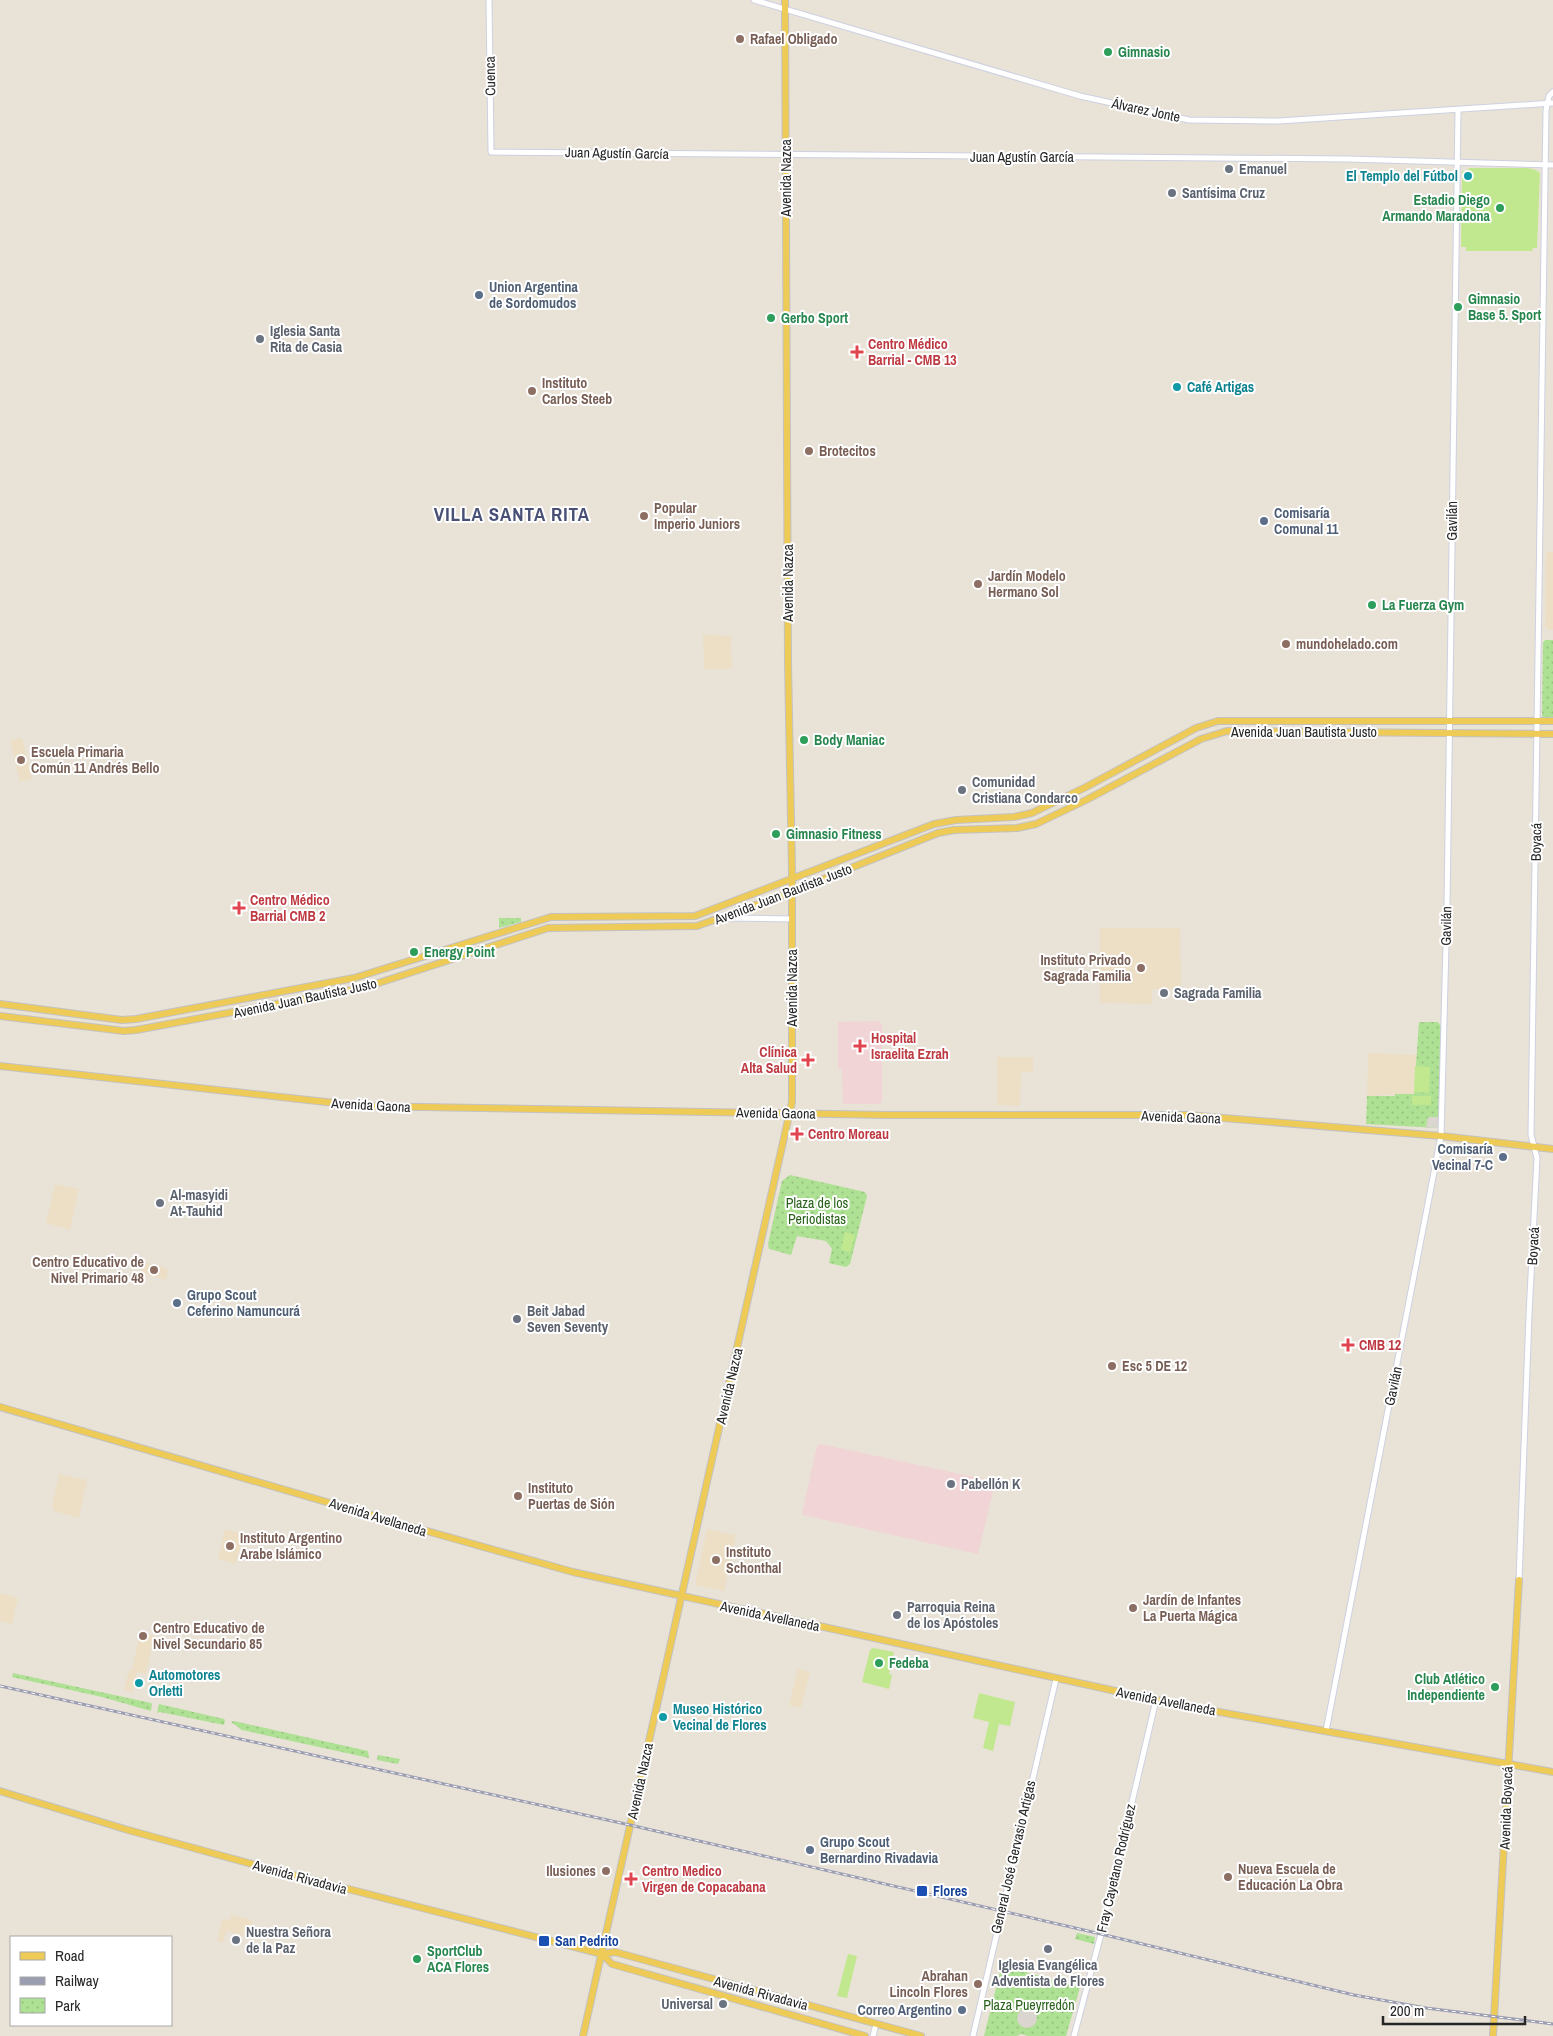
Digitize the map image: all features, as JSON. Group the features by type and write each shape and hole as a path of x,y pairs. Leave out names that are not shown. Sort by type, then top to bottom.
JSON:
{"main road":[{"name":"Avenida Nazca","path":"583,2036 792,1102 785,0"},
{"name":"Avenida Juan Bautista Justo","path":"0,1004 122,1020 147,1018 354,978 551,917 695,916 934,824 956,820 1014,817 1032,813 1209,724 1227,720 1553,721"},
{"name":"Avenida Juan Bautista Justo","path":"0,1016 124,1031 136,1030 363,988 548,928 690,928 722,918 938,833 954,830 1017,828 1036,824 1086,800 1201,739 1217,733 1276,731 1553,734"},
{"name":"Avenida Gaona","path":"0,1066 362,1106 887,1115 1187,1115 1442,1136 1553,1149"},
{"name":"Avenida Avellaneda","path":"0,1407 573,1572 1175,1704 1553,1772"},
{"name":"Avenida Boyacá","path":"1493,2036 1519,1580"},
{"name":"Avenida Rivadavia","path":"0,1791 270,1869 602,1954 615,1952 921,2036"},
{"name":"Avenida Rivadavia","path":"602,1954 612,1964 865,2036"}],"street":[{"name":"Cuenca","path":"489,0 490,152"},
{"name":"Álvarez Jonte","path":"754,0 1080,96 1189,120 1279,121 1553,103"},
{"path":"1547,104 1553,92"},
{"name":"Boyacá","path":"1519,1580 1536,1163 1531,1135 1547,104"},
{"name":"Gavilán","path":"1326,1731 1442,1136 1458,110"},
{"name":"Juan Agustín García","path":"490,152 1456,161 1553,165"},
{"path":"722,918 792,919"},
{"name":"General José Gervasio Artigas","path":"973,2036 1056,1679"},
{"name":"Fray Cayetano Rodríguez","path":"1074,2036 1101,1934 1156,1700"},
{"path":"873,2036 876,2024"}],"shaded area":[{"path":"1549,551 1553,552 1553,630 1549,630 1545,626 1546,554"},
{"path":"703,635 731,636 732,669 704,669"},
{"name":"Escuela Primaria Común 11 Andrés Bello","path":"22,738 32,779 20,782 10,740"},
{"name":"Instituto Privado Sagrada Familia","path":"1100,928 1180,928 1181,989 1152,989 1152,1004 1100,1003"},
{"name":"Hospital Israelita Ezrah","path":"879,1021 882,1024 882,1102 879,1104 843,1104 842,1069 838,1069 838,1022"},
{"path":"1368,1053 1416,1055 1414,1094 1367,1096"},
{"path":"997,1057 1033,1057 1033,1072 1021,1072 1020,1106 997,1105"},
{"path":"1428,1117 1438,1117 1438,1128 1426,1127"},
{"path":"55,1184 79,1189 70,1230 46,1223"},
{"name":"Centro Educativo de Nivel Primario 48","path":"143,1262 166,1268 168,1272 166,1280 140,1273"},
{"path":"821,1444 993,1481 995,1483 978,1554 803,1515 817,1446"},
{"path":"59,1474 87,1480 79,1518 54,1511 52,1507"},
{"name":"Instituto Argentino Arabe Islámico","path":"225,1529 243,1534 236,1564 218,1559"},
{"name":"Instituto Schonthal","path":"707,1529 736,1535 724,1591 695,1585"},
{"path":"0,1593 18,1598 12,1624 0,1621"},
{"path":"140,1632 154,1636 146,1674 137,1672 133,1692 124,1690 129,1670 132,1670"},
{"path":"798,1669 810,1672 801,1708 789,1705"},
{"path":"231,1915 253,1920 249,1937 226,1931 224,1942 217,1941 222,1919 230,1920"},
{"path":"1023,2008 1031,2008 1037,2014 1037,2022 1031,2028 1023,2028 1017,2022 1017,2014"}],"green space":[{"name":"Estadio Diego Armando Maradona","path":"1469,168 1528,168 1540,173 1537,248 1533,248 1532,251 1466,251 1466,247 1461,247 1462,171 1466,172"},
{"path":"1545,640 1553,640 1553,719 1545,719 1542,716 1543,643"},
{"path":"499,918 521,918 521,922 499,928"},
{"path":"1419,1022 1438,1022 1441,1027 1438,1128 1366,1124 1367,1096 1414,1094"},
{"path":"1415,1066 1430,1067 1429,1093 1414,1092"},
{"path":"1412,1096 1431,1096 1431,1105 1412,1105"},
{"name":"Plaza de los Periodistas","path":"790,1175 865,1192 867,1196 850,1264 846,1267 829,1263 832,1249 826,1241 797,1236 791,1255 769,1249 768,1244 782,1181"},
{"path":"845,1232 855,1235 850,1252 841,1250"},
{"name":"Fedeba","path":"873,1648 894,1652 889,1674 892,1675 889,1689 862,1682 870,1650"},
{"path":"13,1673 151,1703 151,1711 102,1697 12,1677"},
{"path":"979,1693 1015,1702 1010,1726 999,1724 993,1751 983,1748 989,1722 973,1718"},
{"path":"159,1704 224,1719 224,1725 160,1712 157,1713"},
{"path":"234,1721 368,1751 369,1758 242,1730 231,1722"},
{"path":"378,1755 400,1759 398,1764 377,1760"},
{"path":"1077,1933 1095,1937 1094,1944 1075,1939"},
{"path":"848,1954 857,1956 847,1998 837,1996"},
{"name":"Plaza Pueyrredón","path":"1007,1967 1080,1987 1066,2036 1028,2036 1021,2034 1017,2036 984,2036 1000,1972"}],"railway":[{"path":"0,1686 630,1825 1101,1934 1354,1995 1426,2008 1553,2024"}],"place":[{"name":"Rafael Obligado","path":"740,39"},
{"name":"Gimnasio","path":"1108,52"},
{"name":"Emanuel","path":"1229,169"},
{"name":"El Templo del Fútbol","path":"1468,176"},
{"name":"Santísima Cruz","path":"1172,193"},
{"name":"Estadio Diego Armando Maradona","path":"1500,208"},
{"name":"Union Argentina de Sordomudos","path":"479,295"},
{"name":"Gimnasio Base 5. Sport","path":"1458,307"},
{"name":"Gerbo Sport","path":"771,318"},
{"name":"Iglesia Santa Rita de Casia","path":"260,339"},
{"name":"Centro Médico Barrial - CMB 13","path":"857,352"},
{"name":"Café Artigas","path":"1177,387"},
{"name":"Instituto Carlos Steeb","path":"532,391"},
{"name":"Brotecitos","path":"809,451"},
{"name":"Popular Imperio Juniors","path":"644,516"},
{"name":"Comisaría Comunal 11","path":"1264,521"},
{"name":"Jardín Modelo Hermano Sol","path":"978,584"},
{"name":"La Fuerza Gym","path":"1372,605"},
{"name":"mundohelado.com","path":"1286,644"},
{"name":"Body Maniac","path":"804,740"},
{"name":"Escuela Primaria Común 11 Andrés Bello","path":"21,760"},
{"name":"Comunidad Cristiana Condarco","path":"962,790"},
{"name":"Gimnasio Fitness","path":"776,834"},
{"name":"Centro Médico Barrial CMB 2","path":"239,908"},
{"name":"Energy Point","path":"414,952"},
{"name":"Instituto Privado Sagrada Familia","path":"1141,968"},
{"name":"Sagrada Familia","path":"1164,993"},
{"name":"Hospital Israelita Ezrah","path":"860,1046"},
{"name":"Clínica Alta Salud","path":"808,1060"},
{"name":"Centro Moreau","path":"797,1134"},
{"name":"Comisaría Vecinal 7-C","path":"1503,1157"},
{"name":"Al-masyidi At-Tauhid","path":"160,1203"},
{"name":"Centro Educativo de Nivel Primario 48","path":"154,1270"},
{"name":"Grupo Scout Ceferino Namuncurá","path":"177,1303"},
{"name":"Beit Jabad Seven Seventy","path":"517,1319"},
{"name":"CMB 12","path":"1348,1345"},
{"name":"Esc 5 DE 12","path":"1112,1366"},
{"name":"Pabellón K","path":"951,1484"},
{"name":"Instituto Puertas de Sión","path":"518,1496"},
{"name":"Instituto Argentino Arabe Islámico","path":"230,1546"},
{"name":"Instituto Schonthal","path":"716,1560"},
{"name":"Jardín de Infantes La Puerta Mágica","path":"1133,1608"},
{"name":"Parroquia Reina de los Apóstoles","path":"897,1615"},
{"name":"Centro Educativo de Nivel Secundario 85","path":"143,1636"},
{"name":"Fedeba","path":"879,1663"},
{"name":"Automotores Orletti","path":"139,1683"},
{"name":"Club Atlético Independiente","path":"1495,1687"},
{"name":"Museo Histórico Vecinal de Flores","path":"663,1717"},
{"name":"Grupo Scout Bernardino Rivadavia","path":"810,1850"},
{"name":"Ilusiones","path":"606,1871"},
{"name":"Nueva Escuela de Educación La Obra","path":"1228,1877"},
{"name":"Centro Medico Virgen de Copacabana","path":"631,1879"},
{"name":"Flores","path":"922,1891"},
{"name":"Nuestra Señora de la Paz","path":"236,1940"},
{"name":"San Pedrito","path":"544,1941"},
{"name":"Iglesia Evangélica Adventista de Flores","path":"1048,1949"},
{"name":"SportClub ACA Flores","path":"417,1959"},
{"name":"Abrahan Lincoln Flores","path":"978,1984"},
{"name":"Universal","path":"723,2004"},
{"name":"Correo Argentino","path":"962,2010"}],"district":[{"name":"VILLA SANTA RITA","path":"512,514"}]}
